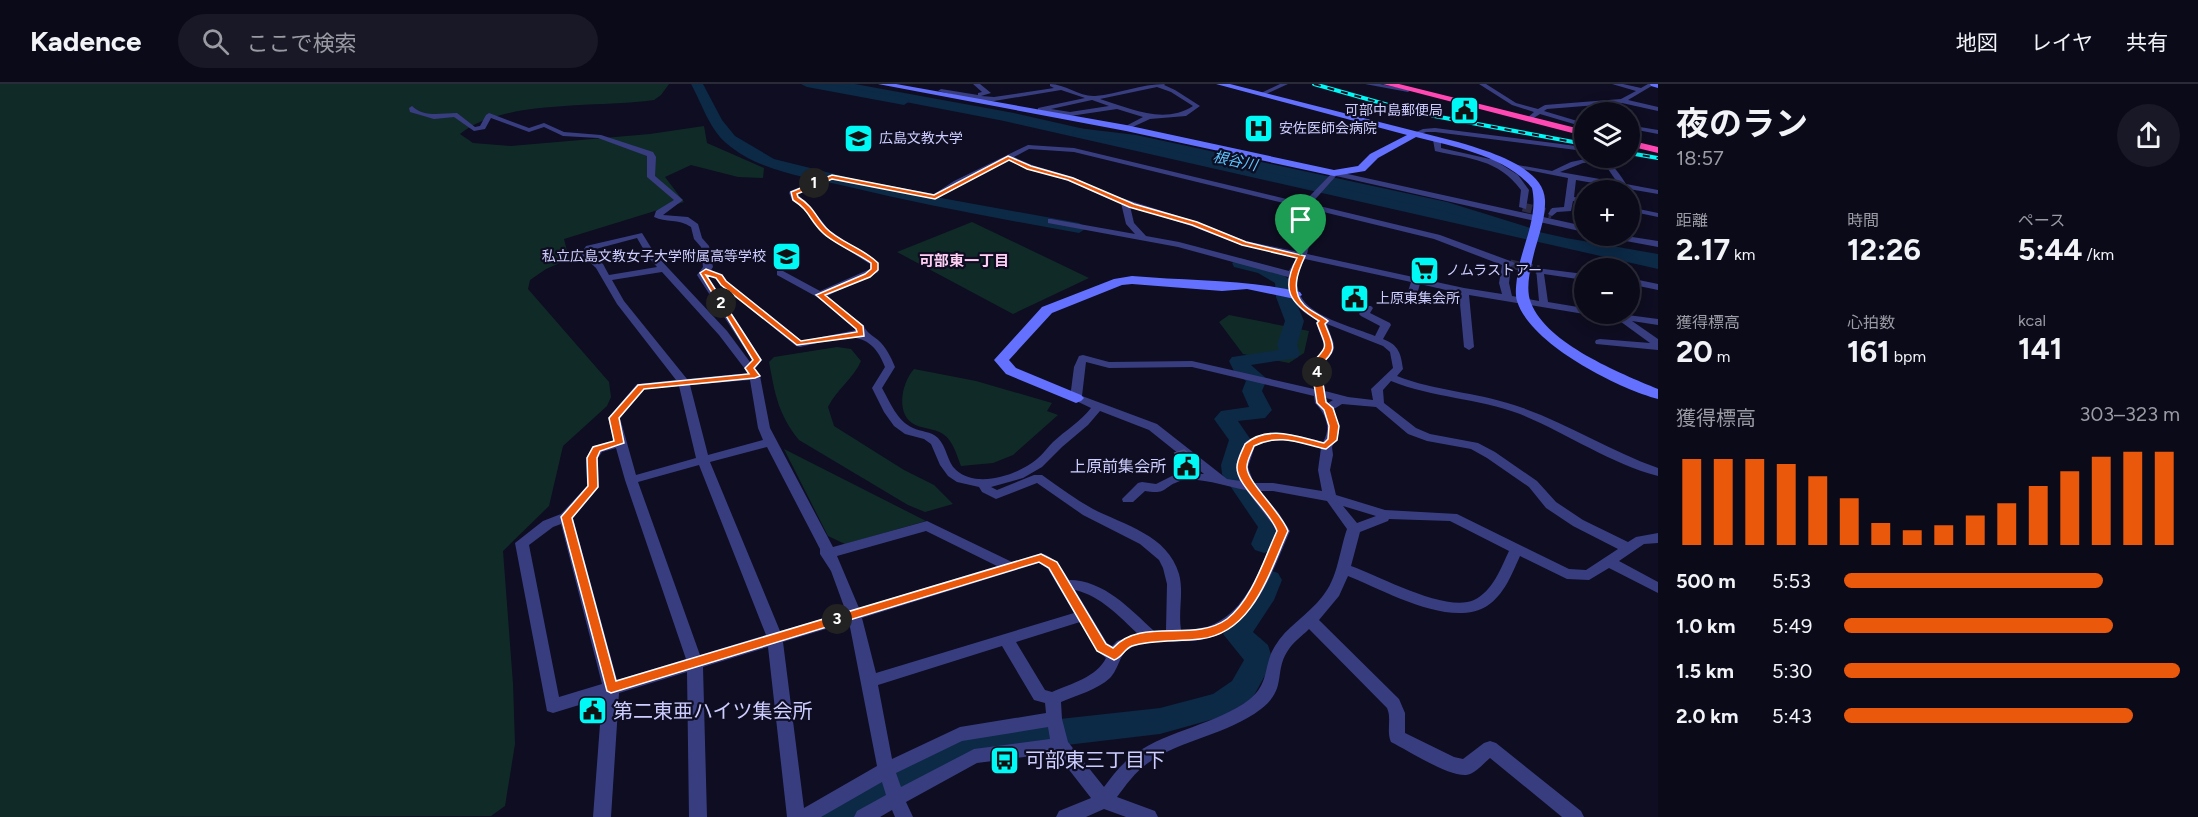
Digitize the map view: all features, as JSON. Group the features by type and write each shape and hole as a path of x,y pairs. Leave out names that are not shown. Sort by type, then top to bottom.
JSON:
{"highway":[{"path":"1388,84 1574,130"},
{"path":"1640,146 1658,150"}],"street":[{"path":"882,84 1126,128 1574,227"},
{"path":"968,96 988,93 976,84"},
{"path":"1220,84 1437,140 1512,166 1553,173 1574,182"},
{"path":"1262,94 1285,84"},
{"path":"1368,84 1408,90"},
{"path":"1482,84 1514,104 1574,122"},
{"path":"1615,84 1642,90"},
{"path":"1622,101 1655,84"},
{"path":"1052,85 1149,117"},
{"path":"1114,106 1070,114 1040,109 1160,85 1197,106 1184,114 1149,117 1126,128"},
{"path":"941,91 994,99 1064,88"},
{"path":"968,96 996,104"},
{"path":"1529,119 1545,107 1622,101 1658,109"},
{"path":"412,108 412,111 418,114 435,117 444,118 455,114 474,129 483,128 489,115 529,130 544,125 563,134 599,136 650,154 652,157 651,177 679,200 659,213 658,217 685,219 695,225 698,239 707,251 708,267 702,275 757,360 752,372"},
{"path":"1640,129 1658,132"},
{"path":"1289,294 1292,275 1305,246 1289,230 1288,225 1332,175 1361,169 1374,156 1425,130 1574,148"},
{"path":"820,295 868,275 875,270 874,263 857,249 825,231 808,207 795,198 793,193 828,178 935,197 1028,147 1074,150 1437,237 1509,264 1504,283 1508,299"},
{"path":"1008,157 1029,167 1071,179 1125,203 1186,221 1244,243 1416,282 1574,310"},
{"path":"1493,160 1525,190 1523,207"},
{"path":"1553,173 1581,160 1603,162 1610,165 1620,180"},
{"path":"1512,166 1531,180 1539,190 1540,200 1522,279 1524,302 1539,324 1569,350 1610,373 1658,394"},
{"path":"1552,214 1555,210 1568,209 1571,181"},
{"path":"1640,189 1658,192"},
{"path":"1568,198 1574,199"},
{"path":"1125,203 1130,224 1143,238"},
{"path":"1640,211 1658,215"},
{"path":"1051,221 1143,238 1292,275"},
{"path":"796,817 775,638 703,460 684,382 620,302 600,266 585,254 589,248 639,235 663,269 723,333 752,372 764,428 827,554 854,614 890,784 904,817"},
{"path":"1640,241 1658,244"},
{"path":"606,278 663,269"},
{"path":"706,271 719,276 724,283 800,344 861,334 880,347 887,355 890,367 877,388 893,418 900,426 930,437 937,443 945,463 953,474 966,480 997,483 1041,463 1056,446 1086,424 1097,407"},
{"path":"1544,305 1540,288 1540,271 1574,276"},
{"path":"780,273 820,295 860,328 861,334"},
{"path":"1217,478 1153,428 1011,371 1001,360 1047,310 1119,282 1132,280 1222,287 1247,285 1289,294 1300,306 1324,321 1378,339 1395,351 1398,369 1377,388 1379,404"},
{"path":"1410,301 1416,282"},
{"path":"1640,283 1658,287"},
{"path":"1464,291 1469,347"},
{"path":"1368,308 1364,314 1386,324 1378,339"},
{"path":"1640,319 1658,321"},
{"path":"1324,321 1321,323 1330,347 1329,353 1316,364 1321,403 1328,408 1334,426 1333,440 1326,446"},
{"path":"1630,324 1658,345"},
{"path":"1600,342 1658,345"},
{"path":"1076,398 1080,380 1079,365 1083,358 1109,365 1192,364 1347,400 1379,404 1412,431 1427,437 1474,446 1491,455 1533,484 1551,505 1578,523 1627,548"},
{"path":"699,817 694,662 631,480 614,418 641,386 752,372"},
{"path":"1390,377 1482,399 1524,412 1606,452 1658,472"},
{"path":"1328,408 1334,402 1347,400"},
{"path":"1007,641 1040,695 1053,699 1106,672 1114,655 1124,644 1150,637 1218,631 1233,621 1250,601 1283,531 1279,520 1244,487 1241,468 1250,444 1267,436 1277,435 1326,446"},
{"path":"631,480 770,442"},
{"path":"619,443 597,449 592,458 593,487 566,517 548,524 522,543 553,706 1041,558 1053,565 1081,616 1102,647 1114,655"},
{"path":"1326,446 1329,454 1324,468 1330,497 1354,529"},
{"path":"1128,499 1142,486 1158,489 1178,477 1217,478 1244,487 1273,487 1330,497 1385,514 1452,517 1567,574 1589,575 1641,540 1658,538"},
{"path":"982,482 986,489 996,495 1038,478 1087,512 1143,539 1160,553 1170,567 1174,581 1171,623 1175,636"},
{"path":"1354,529 1383,518 1385,514"},
{"path":"566,517 611,688 603,817"},
{"path":"827,554 927,526 1010,567"},
{"path":"1065,817 1104,801 1127,770 1147,754 1243,711 1266,694 1271,682 1274,662 1282,648 1326,602 1339,582 1354,529"},
{"path":"1342,568 1367,576 1409,596 1444,607 1466,608 1480,603 1501,583 1516,550"},
{"path":"1611,562 1658,588"},
{"path":"1064,585 1071,584 1094,592 1112,603 1150,637"},
{"path":"868,682 1007,641 1081,616"},
{"path":"1310,620 1393,704 1397,713 1398,736 1451,764 1466,767 1490,748 1575,817"},
{"path":"1053,699 1057,732 1104,801 1149,817"},
{"path":"805,817 890,784 1057,732"},
{"path":"863,817 890,784 960,734 1057,732"}],"green space":[{"path":"0,84 669,84 654,100 525,110 500,115 478,123 460,134 473,143 511,146 650,134 704,126 707,143 764,168 763,178 738,177 691,165 665,177 684,202 564,239 569,259 546,269 530,280 528,289 609,382 611,397 607,406 563,446 549,506 503,551 515,744 505,806 491,816 0,817"},
{"path":"972,222 1089,278 1013,314 897,252"},
{"path":"1229,315 1309,331 1304,353 1289,363 1243,354 1219,322"},
{"path":"837,347 851,349 861,361 828,407 834,426 904,470 934,485 953,504 925,512 908,505 799,440 786,421 778,403 769,362 774,357"},
{"path":"914,369 976,381 1052,403 1047,411 1058,415 1013,455 993,463 961,466 954,448 943,434 916,425 907,418 902,396"},
{"path":"784,449 926,521 845,544 828,536"}],"water":[{"path":"812,84 855,84 1014,113 1574,239 1574,246 1612,246 1658,254 1658,269 1640,265 1640,258 1609,258 1004,121"}],"building":[{"path":"1184,450 1200,463 1187,463 1175,453"}],"waterway":[{"path":"697,84 716,120 730,139 769,162 903,195 1079,228"},
{"name":"根谷川","path":"807,84 904,101"},
{"name":"根谷川","path":"1078,132 1136,139 1447,207 1531,233"},
{"path":"1240,263 1272,272 1283,282 1285,297 1292,310 1294,321 1293,332 1287,345 1290,354 1239,361 1241,367 1257,379 1252,391 1261,410 1257,413 1229,416 1225,419 1240,440 1232,465 1234,474 1271,527 1264,544"},
{"path":"828,817 960,744 1160,721 1221,704 1242,690 1259,661 1258,653 1237,634 1265,593 1269,580"}],"tunnel":[{"path":"1523,207 1552,214"},
{"path":"1510,264 1539,270"}],"railway":[{"path":"1314,84 1413,112 1574,142"},
{"path":"1640,155 1658,158"}],"place":[{"name":"可部中島郵便局","path":"1464,110"},
{"name":"安佐医師会病院","path":"1258,128"},
{"name":"広島文教大学","path":"858,138"},
{"name":"私立広島文教女子大学附属高等学校","path":"787,256"},
{"name":"ノムラストアー","path":"1425,270"},
{"name":"上原東集会所","path":"1355,298"},
{"name":"上原前集会所","path":"1187,466"},
{"name":"第二東亜ハイツ集会所","path":"592,711"},
{"name":"可部東三丁目下","path":"1004,760"}],"district":[{"name":"可部東一丁目","path":"964,261"}],"route":[{"path":"1008,157 1029,167 1071,179 1090,190 1131,205 1169,215 1244,243 1301,256 1292,275 1295,295 1300,306 1324,321 1321,323 1330,347 1329,353 1316,364 1321,403 1328,408 1334,426 1333,440 1326,446 1277,435 1267,436 1250,444 1241,468 1251,488 1279,520 1283,531 1250,601 1233,621 1218,631 1150,637 1124,644 1114,655 1102,647 1081,616 1053,565 1041,558 611,688 566,517 593,487 592,458 597,449 619,443 614,418 641,386 755,376 750,368 757,360 702,275 706,271 719,276 724,283 800,344 855,333 861,334 860,328 820,295 868,275 875,270 874,263 857,249 825,231 808,207 795,198 793,193 832,177 916,196 935,197 1008,157"}]}
